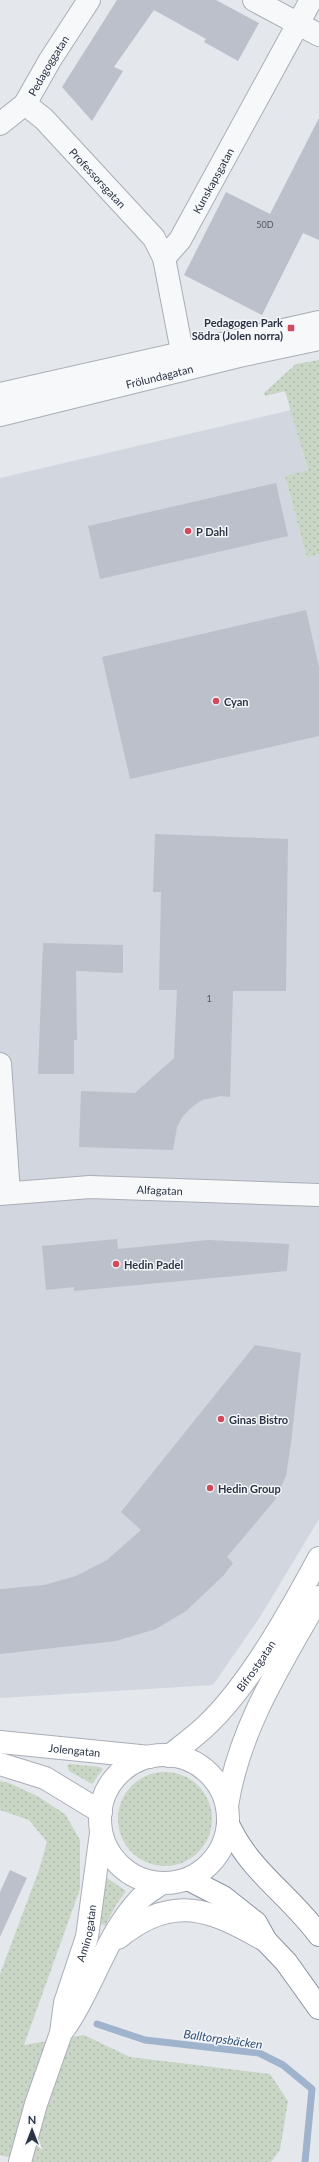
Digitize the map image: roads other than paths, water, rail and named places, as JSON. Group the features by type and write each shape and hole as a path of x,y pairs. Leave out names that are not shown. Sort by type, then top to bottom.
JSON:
{"main road":[{"name":"Bifrostgatan","path":"319,1558 292,1605 235,1691 210,1722 160,1757 132,1765 117,1777 106,1794 101,1822 111,1854 123,1868 138,1878 162,1883 188,1879 200,1872 216,1857 226,1838 227,1815 236,1762 253,1718 270,1682 319,1597"},
{"name":"Jolengatan","path":"0,1742 160,1757"},
{"path":"160,1757 183,1758 206,1772 223,1793 227,1815 244,1853 305,1917 319,1935"},
{"path":"0,1764 46,1778 101,1822"},
{"name":"Aminogatan","path":"20,2162 36,2104 61,2033 65,2003 87,1937 101,1822"},
{"path":"188,1879 223,1896 246,1913 256,1923 266,1941 286,1962 319,2008"},
{"name":"Aminogatan","path":"61,2033 78,2009 108,1947 132,1909 141,1898 162,1883"},
{"path":"108,1947 144,1920 164,1912 178,1910 204,1912 216,1915 266,1941"}],"street":[{"name":"Pedagoggatan","path":"0,124 25,104 50,60 89,0"},
{"path":"254,0 319,35"},
{"name":"Kunskapsgatan","path":"164,258 180,240 311,0"},
{"name":"Professorsgatan","path":"25,104 44,119 154,238 164,258"},
{"path":"164,258 184,361"},
{"name":"Frölundagatan","path":"0,415 319,322"},
{"name":"Frölundagatan","path":"0,394 184,361 319,339"},
{"path":"0,1064 5,1193"},
{"name":"Alfagatan","path":"5,1193 90,1188 319,1195"}],"waterway":[{"name":"Balltorpsbäcken","path":"97,2024 145,2040 259,2053 283,2065 312,2089 305,2162"}],"place":[{"name":"Pedagogen Park Södra (Jolen norra)","path":"291,328"},
{"name":"P Dahl","path":"188,531"},
{"name":"Cyan","path":"216,701"},
{"name":"Hedin Padel","path":"116,1264"},
{"name":"Ginas Bistro","path":"221,1419"},
{"name":"Hedin Group","path":"210,1488"}]}
